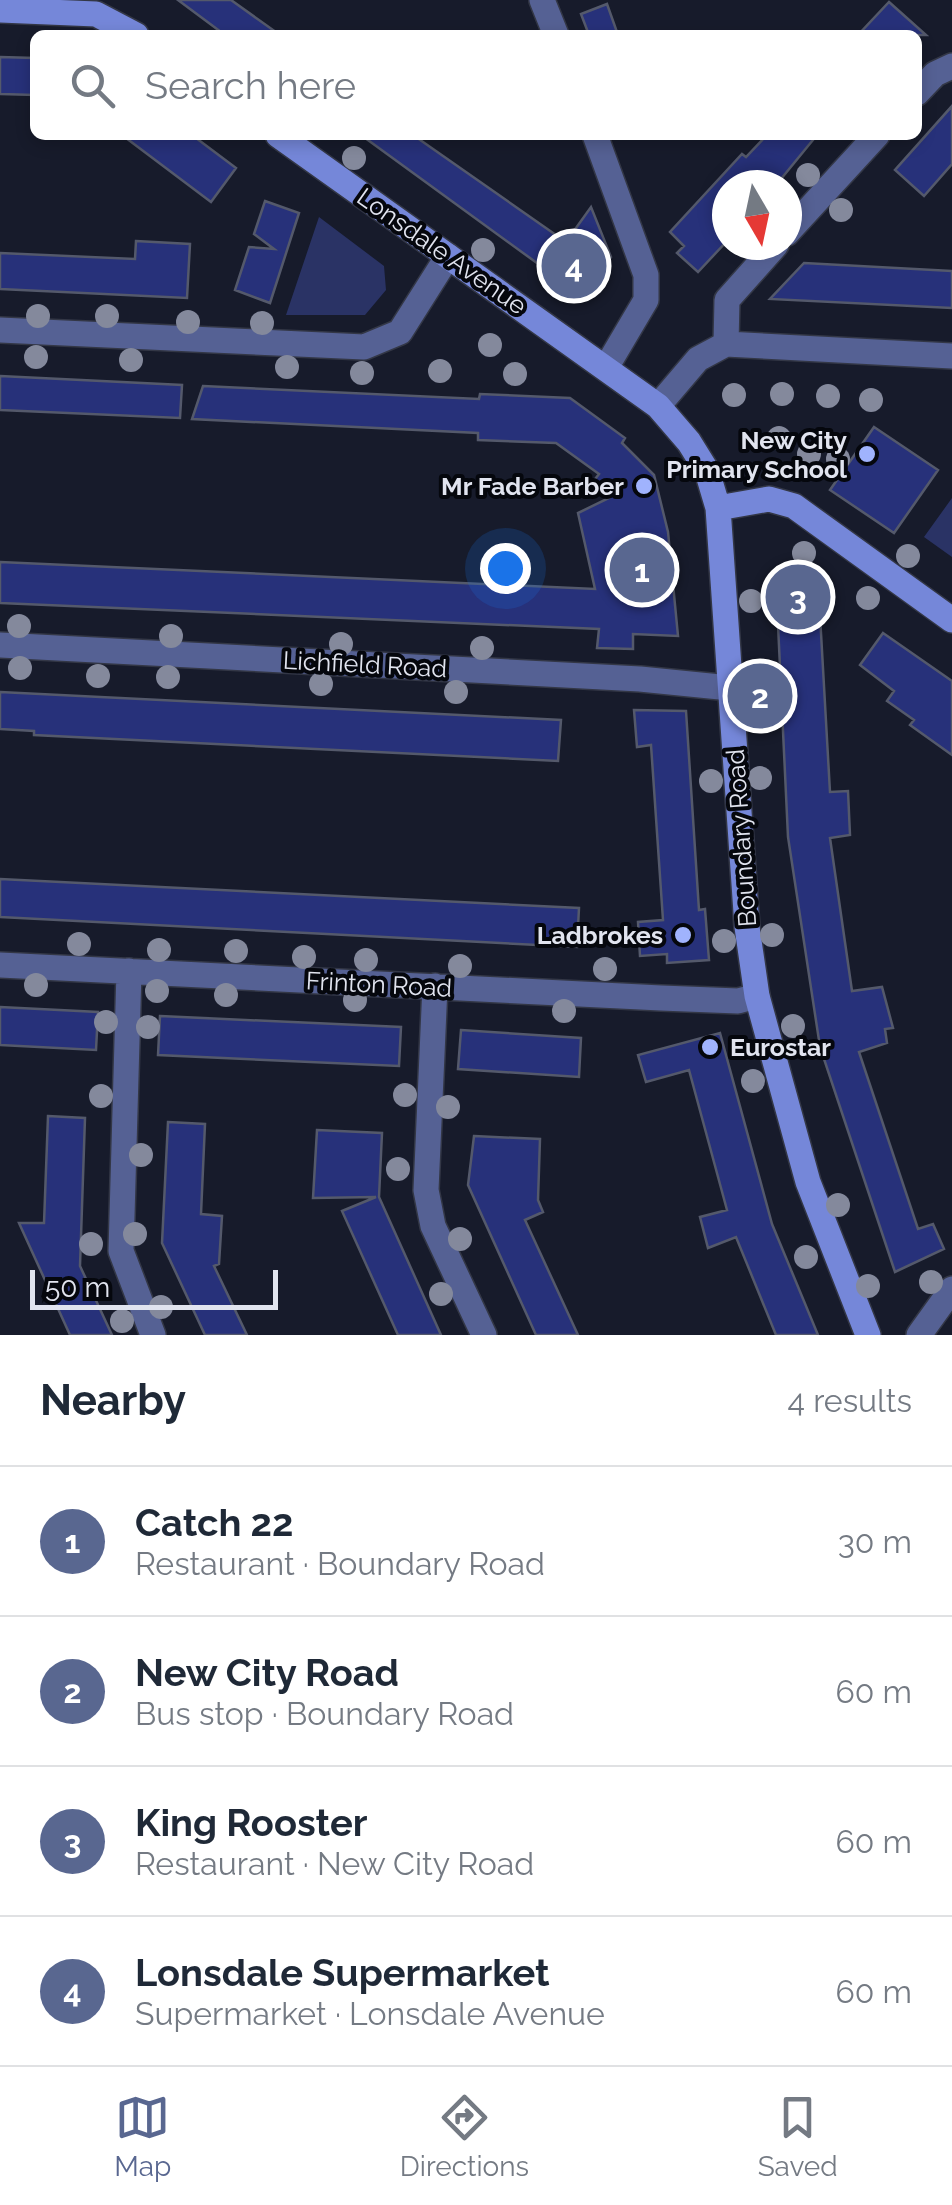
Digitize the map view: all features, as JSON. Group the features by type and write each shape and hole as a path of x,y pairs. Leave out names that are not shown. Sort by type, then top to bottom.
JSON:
{"street":[{"path":"542,0 554,30"},
{"path":"0,10 96,14 126,30"},
{"path":"922,88 935,74 952,66"},
{"name":"Lonsdale Avenue","path":"285,140 607,366"},
{"path":"598,140 634,232 646,275 646,300 607,366"},
{"path":"802,217 872,140"},
{"path":"0,330 364,347 400,332 448,256"},
{"path":"726,344 727,300 763,260"},
{"path":"658,406 698,359 726,344 952,356"},
{"name":"Boundary Road","path":"607,366 658,406 707,471 718,508 747,928 757,996 808,1182 868,1335"},
{"path":"718,508 768,499 794,506 952,620"},
{"name":"Lichfield Road","path":"0,644 620,678 730,688"},
{"name":"Frinton Road","path":"0,965 738,1000 757,996"},
{"path":"130,972 121,1252 153,1335"},
{"path":"434,986 426,1190 433,1226 484,1335"},
{"path":"919,1335 952,1289"}],"shaded area":[{"path":"319,217 384,266 386,290 365,315 286,315"},
{"path":"952,498 952,557 924,537"}],"building":[{"path":"178,0 231,0 273,30 218,30"},
{"path":"889,2 920,30 863,30"},
{"path":"607,4 616,30 587,30 581,14"},
{"path":"0,57 30,58 30,95 0,94"},
{"path":"952,106 952,164 924,196 895,170"},
{"path":"129,140 199,140 236,168 211,202"},
{"path":"368,140 420,140 566,242 591,207 611,257 592,285 582,278 574,290"},
{"path":"762,140 813,140 788,170 727,170 742,154 746,157"},
{"path":"712,186 712,257 698,272 677,253 684,246 670,232"},
{"path":"265,201 299,213 270,303 235,290 249,247 274,249 254,234"},
{"path":"136,241 190,244 187,298 0,289 0,253 135,259"},
{"path":"804,263 952,271 952,308 770,299"},
{"path":"0,376 182,385 180,418 0,410"},
{"path":"203,386 479,399 480,394 570,398 625,438 622,443 654,475 668,532 678,636 633,634 633,649 597,648 599,629 0,603 0,562 595,589 578,513 609,498 592,483 599,474 556,443 478,440 478,433 192,419"},
{"path":"874,427 938,470 894,533 830,490"},
{"path":"818,580 830,792 848,791 850,835 830,838 852,991 882,987 893,1028 885,1029 887,1043 859,1052 918,1229 933,1224 944,1249 895,1272 820,1047 788,837 776,582"},
{"path":"883,633 952,681 952,755 910,725 914,720 887,701 894,691 860,665"},
{"path":"0,692 561,720 558,761 34,735 34,731 0,729"},
{"path":"634,710 686,711 699,910 705,909 709,960 667,963 667,954 640,956 638,922 663,920 651,745 637,747"},
{"path":"0,879 579,908 577,947 0,917"},
{"path":"0,1007 98,1012 96,1050 0,1045"},
{"path":"160,1016 401,1027 399,1066 158,1055"},
{"path":"461,1030 581,1038 579,1077 458,1069"},
{"path":"720,1033 772,1224 818,1335 776,1335 736,1237 708,1248 700,1217 727,1210 689,1070 646,1082 638,1055"},
{"path":"48,1116 85,1118 80,1266 112,1335 70,1335 19,1223 44,1223"},
{"path":"168,1122 205,1124 201,1214 222,1216 219,1264 214,1266 247,1335 205,1335 162,1243"},
{"path":"317,1130 382,1133 379,1197 441,1335 398,1335 342,1211 376,1197 313,1198"},
{"path":"474,1136 540,1139 538,1200 543,1212 525,1220 578,1335 536,1335 468,1185"}],"place":[{"name":"Lonsdale Supermarket","path":"574,266"},
{"name":"New City Primary School","path":"867,454"},
{"name":"Mr Fade Barber","path":"644,486"},
{"name":"Catch 22","path":"642,570"},
{"name":"King Rooster","path":"798,597"},
{"name":"New City Road","path":"760,696"},
{"name":"Ladbrokes","path":"683,935"},
{"name":"Eurostar","path":"710,1047"}]}
